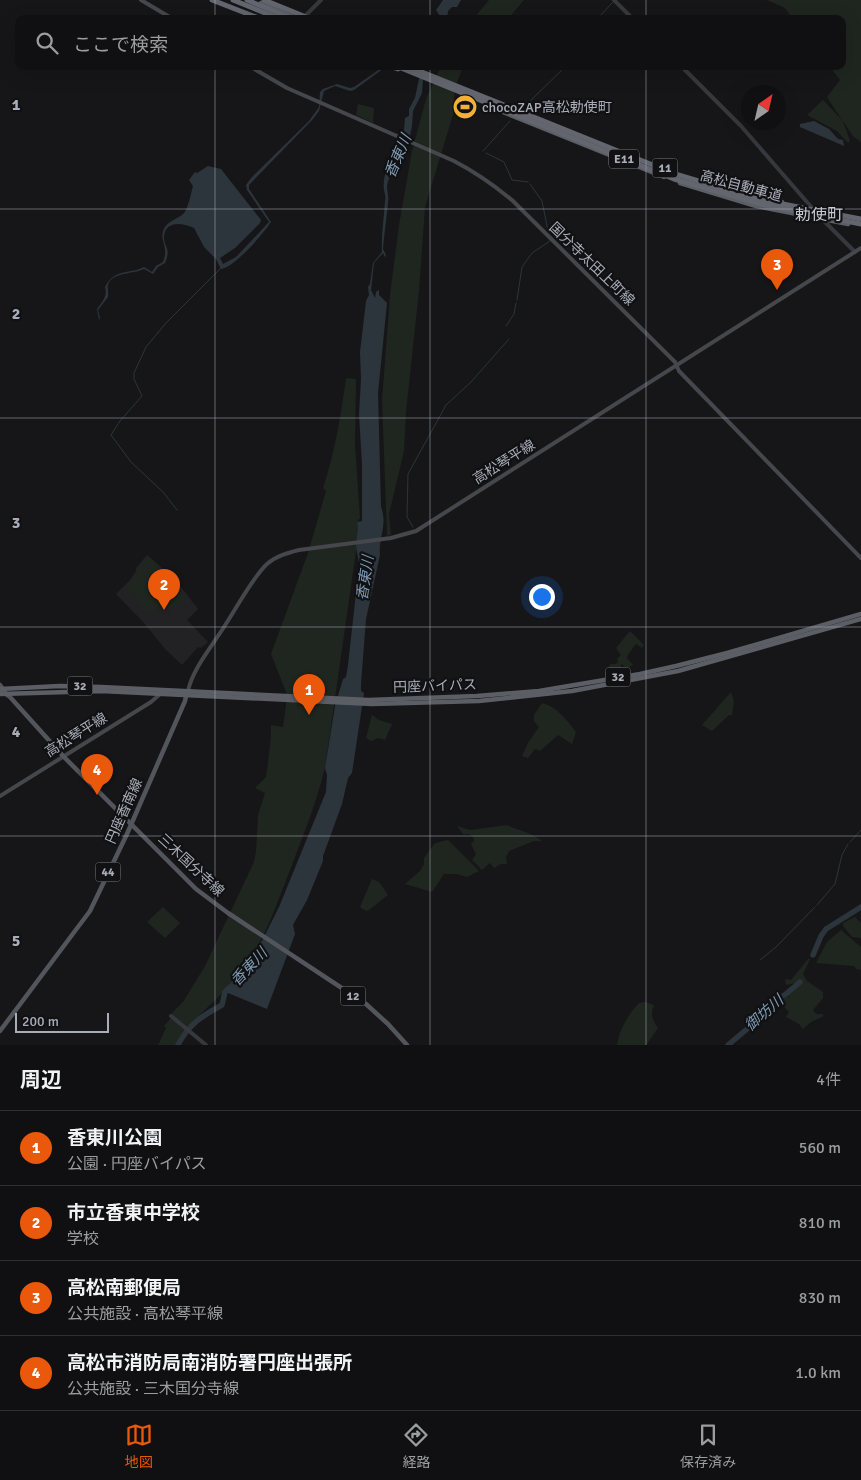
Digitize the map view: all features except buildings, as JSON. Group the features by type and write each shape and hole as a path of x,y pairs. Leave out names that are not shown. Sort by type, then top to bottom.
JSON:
{"highway":[{"path":"212,0 251,15"},
{"path":"232,0 265,15"},
{"path":"232,0 270,15"},
{"path":"247,0 283,15"},
{"path":"253,0 291,15"},
{"path":"264,0 301,15"},
{"name":"11","path":"402,70 630,164 690,186 756,206 861,225"},
{"name":"高松自動車道","path":"412,70 675,174 762,200 861,218"},
{"name":"高松自動車道","path":"412,70 674,179 761,204 861,225"},
{"name":"11","path":"422,70 458,86 695,178 758,196 861,218"},
{"name":"円座バイパス","path":"369,702 477,696 539,691 572,686 727,654 861,614"},
{"name":"円座バイパス","path":"2,690 160,692 369,702 479,701 572,691 678,671 861,618"}],"main road":[{"path":"141,0 166,15"},
{"name":"国分寺太田上町線","path":"258,70 278,83 469,169 507,196 675,362 678,371 861,558"},
{"name":"高松琴平線","path":"187,693 194,676 262,568 272,560 285,553 391,538 416,531 861,248"},
{"name":"三木国分寺線","path":"2,690 64,757 196,889 228,913 371,1008 408,1045"},
{"name":"高松琴平線","path":"0,796 151,702 160,692"},
{"name":"円座香南線","path":"0,1031 87,917 131,823 187,693"}],"street":[{"path":"305,15 321,0"},
{"path":"614,0 629,15"},
{"path":"685,70 741,126 812,208 855,252"},
{"path":"171,1016 206,1045"}],"shaded area":[{"path":"489,0 524,0 511,15 476,15"},
{"path":"767,0 861,0 861,142 853,136 843,121 850,141 848,143 837,131 807,115 823,100 842,120 827,97 840,80 832,70 846,70 846,15 790,15 785,8"},
{"path":"439,70 462,70 457,81 455,108 425,207 404,451 389,514 391,535 387,536 382,400 390,295 399,225 412,151 426,99"},
{"path":"358,104 374,108 373,123 356,115"},
{"path":"346,378 356,379 355,444 360,518 357,522 359,530 322,780 276,907 250,959 226,990 191,1025 177,1045 158,1045 166,1028 164,1026 173,1016 172,1013 183,1002 205,966 254,862 258,815 265,793 255,788 266,777 271,725 283,727 286,705 286,692 271,654 308,553 326,491 323,488 337,433"},
{"path":"147,555 174,578 198,609 187,620 208,642 201,648 198,647 182,665 165,649 145,624 116,594 130,580 136,568"},
{"path":"148,556 181,588 179,590 186,597 171,610 163,602 149,614 126,587 138,572 137,568"},
{"path":"630,631 644,645 642,648 636,644 629,653 627,658 633,665 627,668 621,664 621,669 614,672 605,671 611,664 618,662 617,659 621,655 616,648"},
{"path":"731,692 734,701 732,715 729,715 712,731 702,725"},
{"path":"542,703 557,711 576,732 572,744 558,735 540,751 535,749 528,758 522,756 539,727 534,721 534,715"},
{"path":"372,715 379,720 392,724 385,740 378,738 371,741 366,738"},
{"path":"507,825 542,841 534,841 509,851 506,857 507,864 501,864 494,868 490,863 482,870 472,860 476,854 471,844 474,841 473,837 469,834 463,834 457,826 470,830"},
{"path":"448,840 479,871 467,877 457,874 444,874 432,892 405,884 420,871 424,864 424,858 435,843"},
{"path":"372,879 379,882 388,895 366,911 360,907"},
{"path":"163,907 180,923 165,938 147,922"},
{"path":"855,917 861,923 861,938 852,937 843,926 843,923"},
{"path":"841,930 861,947 861,970 856,969 854,966 816,963 827,942"},
{"path":"809,958 803,974 807,981 823,992 823,998 813,1010 816,1014 824,1016 811,1022 803,1029 799,1024 786,1017 789,1012 781,1003 786,996 790,998 787,995 798,984 786,985 785,981 787,979 791,980"},
{"path":"645,1002 654,1005 652,1017 658,1028 646,1045 617,1045 622,1027 628,1017 639,1003"}],"water":[{"path":"443,0 461,0 457,7 452,7 448,11 448,15 439,15 436,10"},
{"path":"378,70 382,70 354,90 350,91 335,86 324,91 319,111 313,119 249,185 249,189 271,222 241,256 227,267 221,269 216,259 204,247 194,228 180,224 171,225 165,231 164,236 168,254 165,263 158,267 153,274 144,269 118,276 110,281 108,297 98,310 99,320 97,309 105,296 105,287 113,277 144,267 152,272 156,266 163,262 165,257 162,235 164,228 168,223 184,213 193,186 189,180 195,172 197,173 208,166 221,169 261,220 235,248 220,258 223,264 236,257 269,222 247,190 246,185 309,121 319,107 320,92 323,89 337,84 350,88"},
{"path":"421,70 424,70 422,93 413,111 405,160 404,150 401,150 387,186 388,200 383,249 386,255 385,257 383,253 374,263 371,290 375,298 376,292 379,290 379,295 387,303 378,393 381,507 384,520 380,555 366,619 361,684 361,691 364,693 352,773 348,778 342,804 323,856 323,861 307,900 293,925 295,934 267,1009 223,991 241,973 263,939 279,907 326,792 327,775 325,768 335,706 343,679 346,677 359,566 356,544 357,522 362,521 362,464 359,414 360,352 366,301 369,295 368,287 373,263 382,252 385,173 395,150 398,146 403,145 401,134 404,130 405,118 409,116 409,109 415,98"},
{"path":"814,121 829,129 838,139 843,140 844,146 800,127 800,124"}],"waterway":[{"path":"601,15 614,1"},
{"path":"525,106 562,70"},
{"path":"483,151 510,121"},
{"path":"486,153 504,162 512,180 528,182"},
{"path":"530,184 542,201 548,231"},
{"path":"517,300 522,267 532,253 550,241"},
{"path":"177,510 163,492 131,462 111,435 120,421 142,396 134,379 134,373 146,347 166,323 221,268"},
{"path":"506,326 514,314 516,303"},
{"path":"413,527 407,517 408,474 446,405 471,382 509,339"},
{"path":"850,842 861,830"},
{"path":"817,905 835,884 842,855 848,844"},
{"path":"760,960 776,947 815,907"},
{"name":"御坊川","path":"813,955 826,929 861,907"},
{"name":"御坊川","path":"728,1045 753,1024 775,1001 800,982"},
{"name":"香東川","path":"178,1045 187,1031 197,1021 222,1005 225,992 229,988"}],"place":[{"name":"chocoZAP高松勅使町","path":"465,107"},
{"name":"高松南郵便局","path":"777,290"},
{"name":"市立香東中学校","path":"164,610"},
{"name":"香東川公園","path":"309,715"},
{"name":"高松市消防局南消防署円座出張所","path":"97,795"}],"district":[{"name":"勅使町","path":"819,215"}]}
